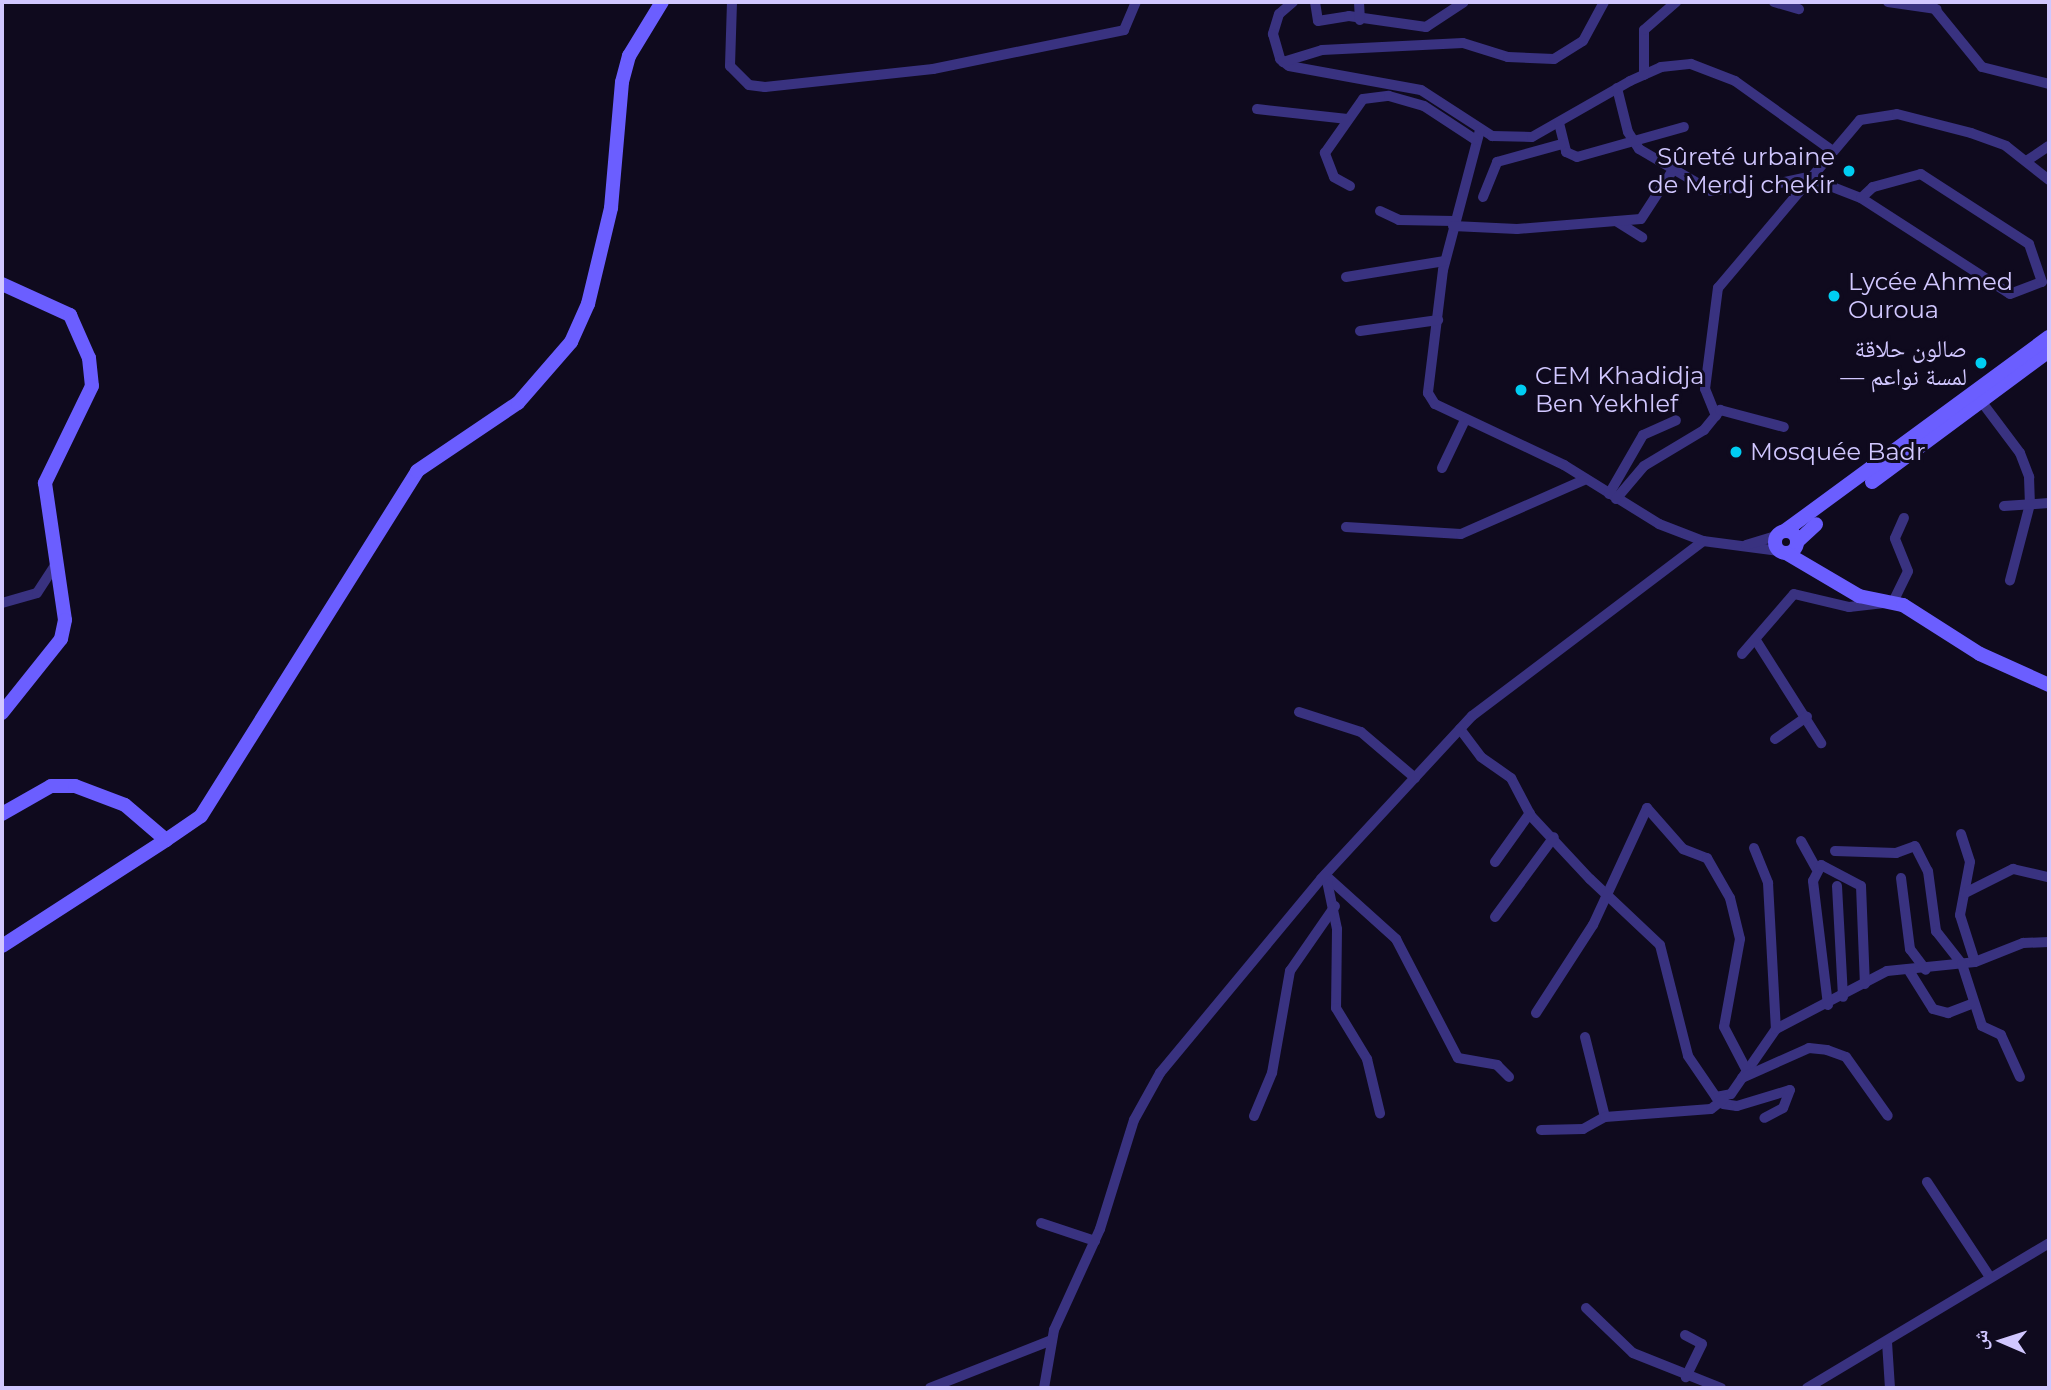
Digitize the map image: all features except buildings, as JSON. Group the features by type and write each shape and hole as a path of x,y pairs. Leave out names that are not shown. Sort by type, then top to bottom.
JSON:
{"main road":[{"path":"2,946 201,816 417,471 519,403 570,342 588,304 611,208 622,82 662,2"},
{"path":"2,284 70,315 89,358 92,386 82,414 45,483 57,564 61,639 2,713"},
{"path":"1787,543 2049,337"},
{"path":"1787,543 2049,351"},
{"path":"1787,543 1813,568 1859,596 1893,603 1980,654 2049,685"},
{"path":"2,814 51,786 75,786 125,805 166,840"}],"street":[{"path":"732,2 730,66 749,85 765,87 933,69 1125,30 1136,2"},
{"path":"1293,2 1279,14 1273,34 1283,62 1310,74 1421,90 1478,135"},
{"path":"1314,2 1318,21 1360,20 1426,27 1464,2"},
{"path":"1359,2 1360,20"},
{"path":"1283,62 1322,50 1463,43 1508,57 1554,59 1583,41 1604,2"},
{"path":"1644,75 1644,30 1676,2"},
{"path":"1774,2 1798,9"},
{"path":"1888,2 1933,6 1982,67 2049,85"},
{"path":"1350,186 1334,177 1325,153 1363,99 1389,96 1424,106 1478,135 1518,139 1559,123 1617,88 1661,66 1709,68 1830,149"},
{"path":"1617,88 1633,142 1674,170 1715,192 1732,188"},
{"path":"1257,109 1347,119"},
{"path":"1716,416 1705,389 1718,288 1830,149 1860,120 1897,114 1971,133 2028,160 2049,180"},
{"path":"1559,123 1563,144 1577,157 1684,127"},
{"path":"1478,135 1444,261 1429,393 1435,404 1612,497 1703,541 1746,545 1787,543"},
{"path":"1483,197 1497,162 1563,144"},
{"path":"2028,160 2049,146"},
{"path":"1380,211 1399,219 1453,224 1615,221 1644,216 1674,170"},
{"path":"1774,184 1807,177 1861,198 2010,294 2042,282 2029,244 1921,174 1873,187 1861,198"},
{"path":"1615,221 1642,237"},
{"path":"1346,278 1444,261"},
{"path":"1360,331 1437,320"},
{"path":"1981,401 2026,464 2030,504 2010,580"},
{"path":"1612,497 1644,466 1704,430 1716,416 1727,409 1784,427"},
{"path":"1442,468 1465,420"},
{"path":"1612,497 1643,435 1676,420"},
{"path":"1346,527 1461,534 1584,480"},
{"path":"2004,506 2049,503"},
{"path":"1742,654 1757,642 1794,594 1849,607 1893,603 1908,570 1895,538 1904,518"},
{"path":"1044,1388 1052,1340 1096,1241 1144,1097 1325,875 1460,729 1703,541"},
{"path":"1746,545 1787,543"},
{"path":"2,602 37,593 57,564"},
{"path":"1757,642 1821,743"},
{"path":"1299,712 1361,732 1415,778"},
{"path":"1775,739 1807,717"},
{"path":"1460,729 1481,757 1511,778 1530,813 1605,895 1660,945 1688,1056 1723,1102"},
{"path":"1535,1013 1605,895 1647,808 1683,849 1707,858 1737,920 1738,955 1723,1013 1729,1043 1744,1074"},
{"path":"1495,862 1530,813"},
{"path":"1961,834 1970,862 1960,915 1975,962"},
{"path":"1495,917 1554,837"},
{"path":"1801,842 1816,868 1821,981 1828,1005"},
{"path":"1835,851 1896,853 1915,846 1928,871 1936,931 1962,964 1972,1004 1982,1026 2001,1035 2020,1077"},
{"path":"1754,848 1768,883 1776,1029"},
{"path":"1816,868 1848,874 1861,886 1865,984"},
{"path":"1965,893 2013,869 2049,877"},
{"path":"1325,875 1335,905 1336,1008 1367,1059 1380,1113"},
{"path":"1325,875 1396,939 1458,1058 1497,1065 1509,1077"},
{"path":"1901,878 1910,948 1926,970"},
{"path":"1837,886 1843,998"},
{"path":"1254,1116 1272,1073 1290,971 1335,905"},
{"path":"1723,1102 1776,1029 1843,998 1886,971 1926,970 1975,962 2023,943 2049,942"},
{"path":"1908,969 1933,1009 1948,1013 1972,1004"},
{"path":"1585,1037 1605,1117"},
{"path":"1744,1074 1809,1048 1827,1050 1846,1057 1888,1116"},
{"path":"1541,1130 1583,1129 1605,1117 1723,1102 1737,1106 1790,1090 1783,1108 1764,1118"},
{"path":"1927,1182 1988,1275"},
{"path":"1041,1223 1096,1241"},
{"path":"1807,1388 1887,1342 1988,1275 2049,1243"},
{"path":"1587,1308 1633,1353 1686,1377 1721,1388"},
{"path":"1685,1335 1702,1344 1686,1377"},
{"path":"930,1388 1052,1340"},
{"path":"1887,1342 1889,1388"}],"place":[{"name":"Sûreté urbaine de Merdj chekir","path":"1849,171"},
{"name":"Lycée Ahmed Ouroua","path":"1834,296"},
{"name":"صالون حلاقة — لمسة نواعم","path":"1981,363"},
{"name":"CEM Khadidja Ben Yekhlef","path":"1521,390"},
{"name":"Mosquée Badr","path":"1736,452"}]}
